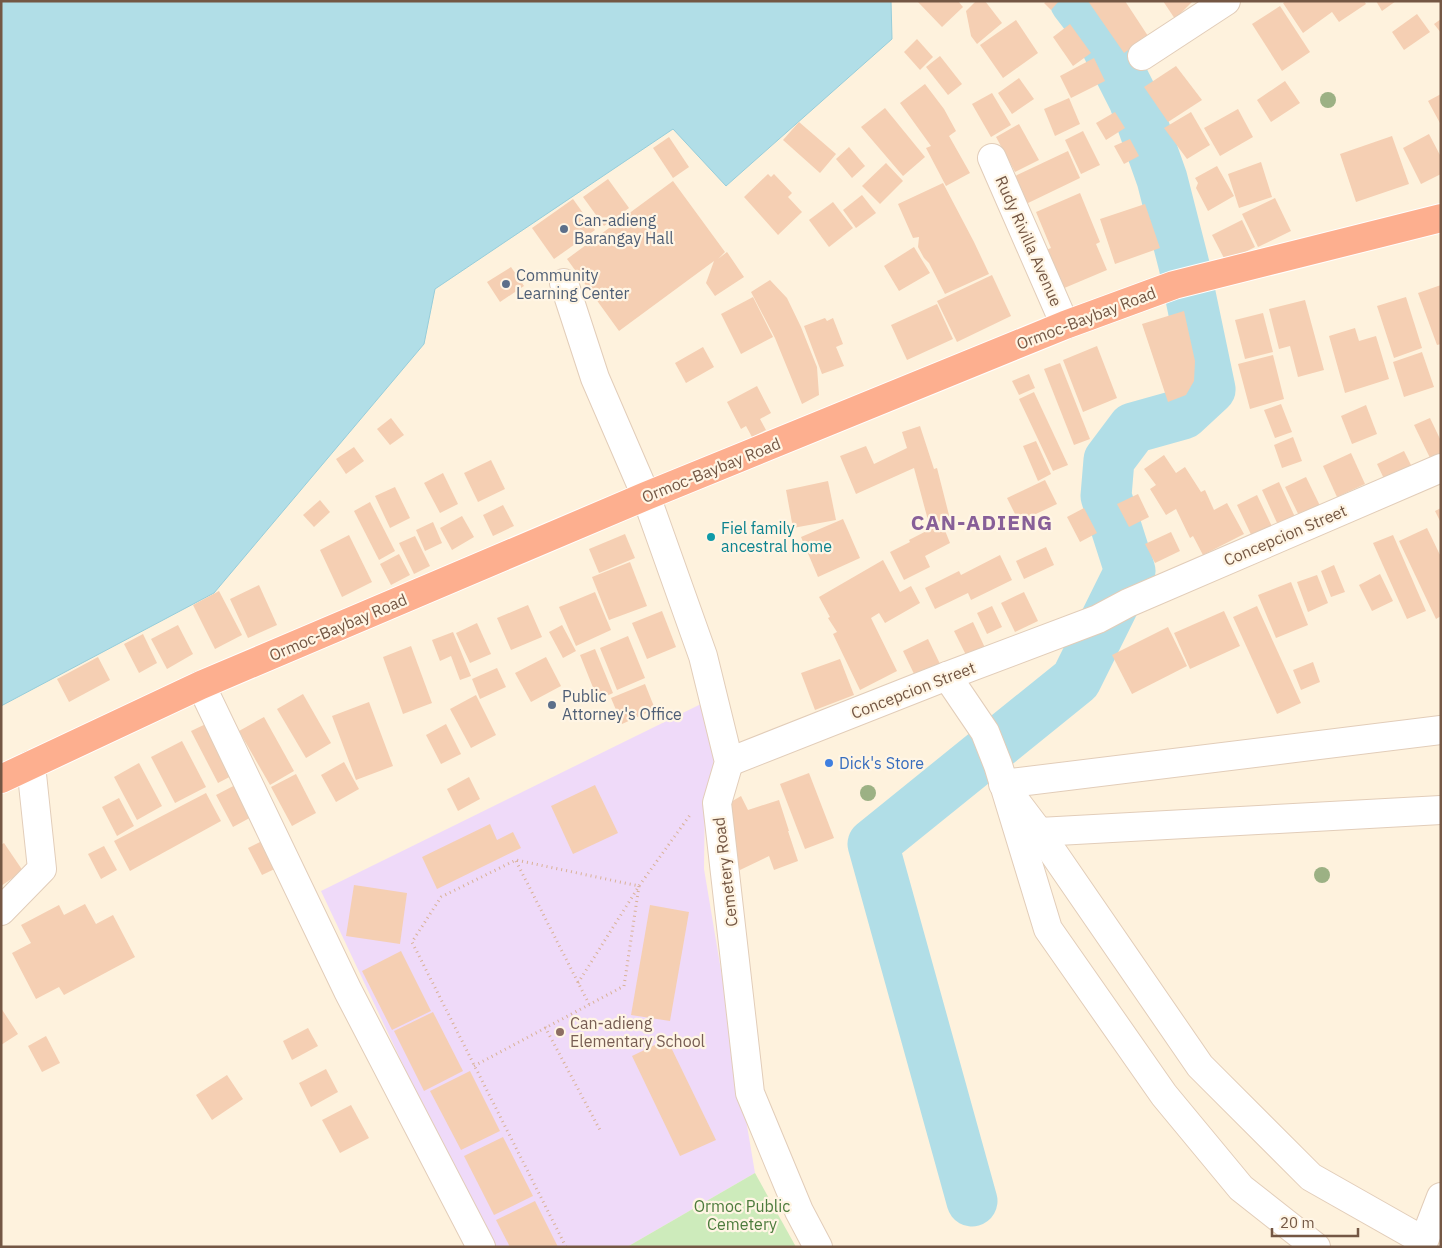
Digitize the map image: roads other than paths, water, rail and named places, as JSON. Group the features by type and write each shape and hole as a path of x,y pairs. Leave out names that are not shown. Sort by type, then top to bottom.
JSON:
{"highway":[{"name":"Ormoc-Baybay Road","path":"1,779 201,685 646,496 1065,325 1185,281 1441,218"}],"street":[{"path":"1142,56 1226,1"},
{"name":"Rudy Rivilla Avenue","path":"992,158 1065,325"},
{"path":"564,283 594,378 646,496 703,656 729,762"},
{"name":"Concepcion Street","path":"729,762 947,676 1098,620 1128,603 1441,468"},
{"path":"947,676 985,732 1048,929 1164,1095 1240,1188 1316,1247"},
{"path":"201,685 348,991 481,1247"},
{"path":"1000,775 1441,730"},
{"name":"Cemetery Road","path":"729,762 717,803 750,1093 799,1211 818,1247"},
{"path":"1,911 42,869 31,765"},
{"path":"1000,775 1200,1066 1311,1177 1431,1244 1441,1197"},
{"path":"1039,832 1441,810"}],"water":[{"path":"1,1 891,1 892,39 726,186 673,129 435,289 424,344 214,593 1,706"}],"waterway":[{"path":"972,1201 873,844 1076,680 1130,571 1106,496 1109,460 1133,428 1183,414 1210,389 1184,265 1162,179 1134,100 1101,35 1075,1"}],"place":[{"name":"Can-adieng Barangay Hall","path":"564,229"},
{"name":"Community Learning Center","path":"506,284"},
{"name":"Fiel family ancestral home","path":"711,537"},
{"name":"Public Attorney's Office","path":"552,705"},
{"name":"Dick's Store","path":"829,763"},
{"name":"Can-adieng Elementary School","path":"560,1032"}],"district":[{"name":"CAN-ADIENG","path":"982,522"}],"park label":[{"name":"Ormoc Public Cemetery","path":"742,1215"}]}
